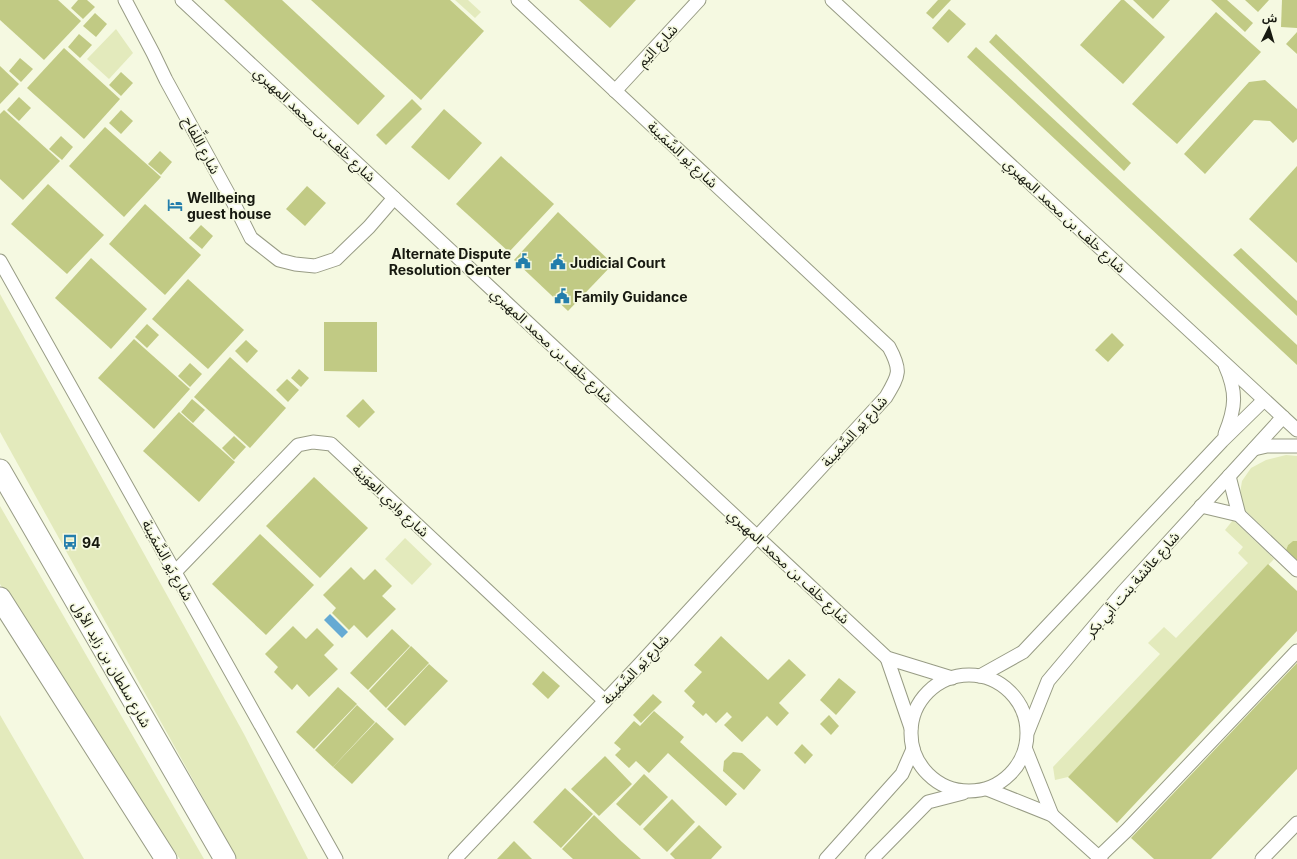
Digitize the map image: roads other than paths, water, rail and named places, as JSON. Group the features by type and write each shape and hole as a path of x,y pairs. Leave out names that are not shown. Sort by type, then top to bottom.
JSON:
{"main road":[{"name":"شارع سلطان بن زايد الأول","path":"0,470 225,859"},
{"path":"0,598 166,859"}],"street":[{"name":"شارع اللِّفاح","path":"125,0 251,238 279,260 295,264 315,266 336,259 369,227 394,198"},
{"name":"شارع خلف بن محمد المهيري","path":"182,0 887,658 952,678"},
{"name":"شارع يَو السِّمَينة","path":"455,859 605,701 886,398 897,378 896,361 889,347 518,0"},
{"name":"شارع اليَم","path":"615,91 699,0"},
{"name":"شارع خلف بن محمد المهيري","path":"832,0 1297,430"},
{"name":"شارع يَو السِّمَينة","path":"0,261 336,859"},
{"path":"1222,441 1232,418 1234,398 1232,379 1224,361"},
{"path":"980,676 1023,652 1222,441 1264,400"},
{"name":"شارع عائشة بنت أبي بكر","path":"1028,731 1048,681 1123,592 1283,417"},
{"name":"شارع وادِي العِوَينة","path":"175,572 298,445 313,442 331,444 605,701"},
{"path":"1254,449 1267,446 1297,446"},
{"path":"1229,476 1240,515 1297,570"},
{"path":"1201,506 1240,515"},
{"path":"987,789 1052,815 1100,858 1297,651"},
{"name":"شارع خلف بن محمد المهيري","path":"887,658 911,729"},
{"path":"872,859 928,802 967,792 987,789 1004,781 1018,767 1026,750 1028,731 1024,712 1014,695 999,683 980,676 966,675 952,678 936,685 923,697 914,712 911,729 913,748 920,765 933,779 949,788 967,792"},
{"path":"826,859 902,774 913,748"},
{"path":"1026,750 1052,815"},
{"path":"1262,859 1297,823"}],"water":[{"path":"330,614 348,632 342,638 324,620"}],"place":[{"name":"Wellbeing guest house","path":"175,205"},
{"name":"Alternate Dispute Resolution Center","path":"523,261"},
{"name":"Judicial Court","path":"558,262"},
{"name":"Family Guidance","path":"562,296"},
{"name":"94","path":"70,542"}]}
